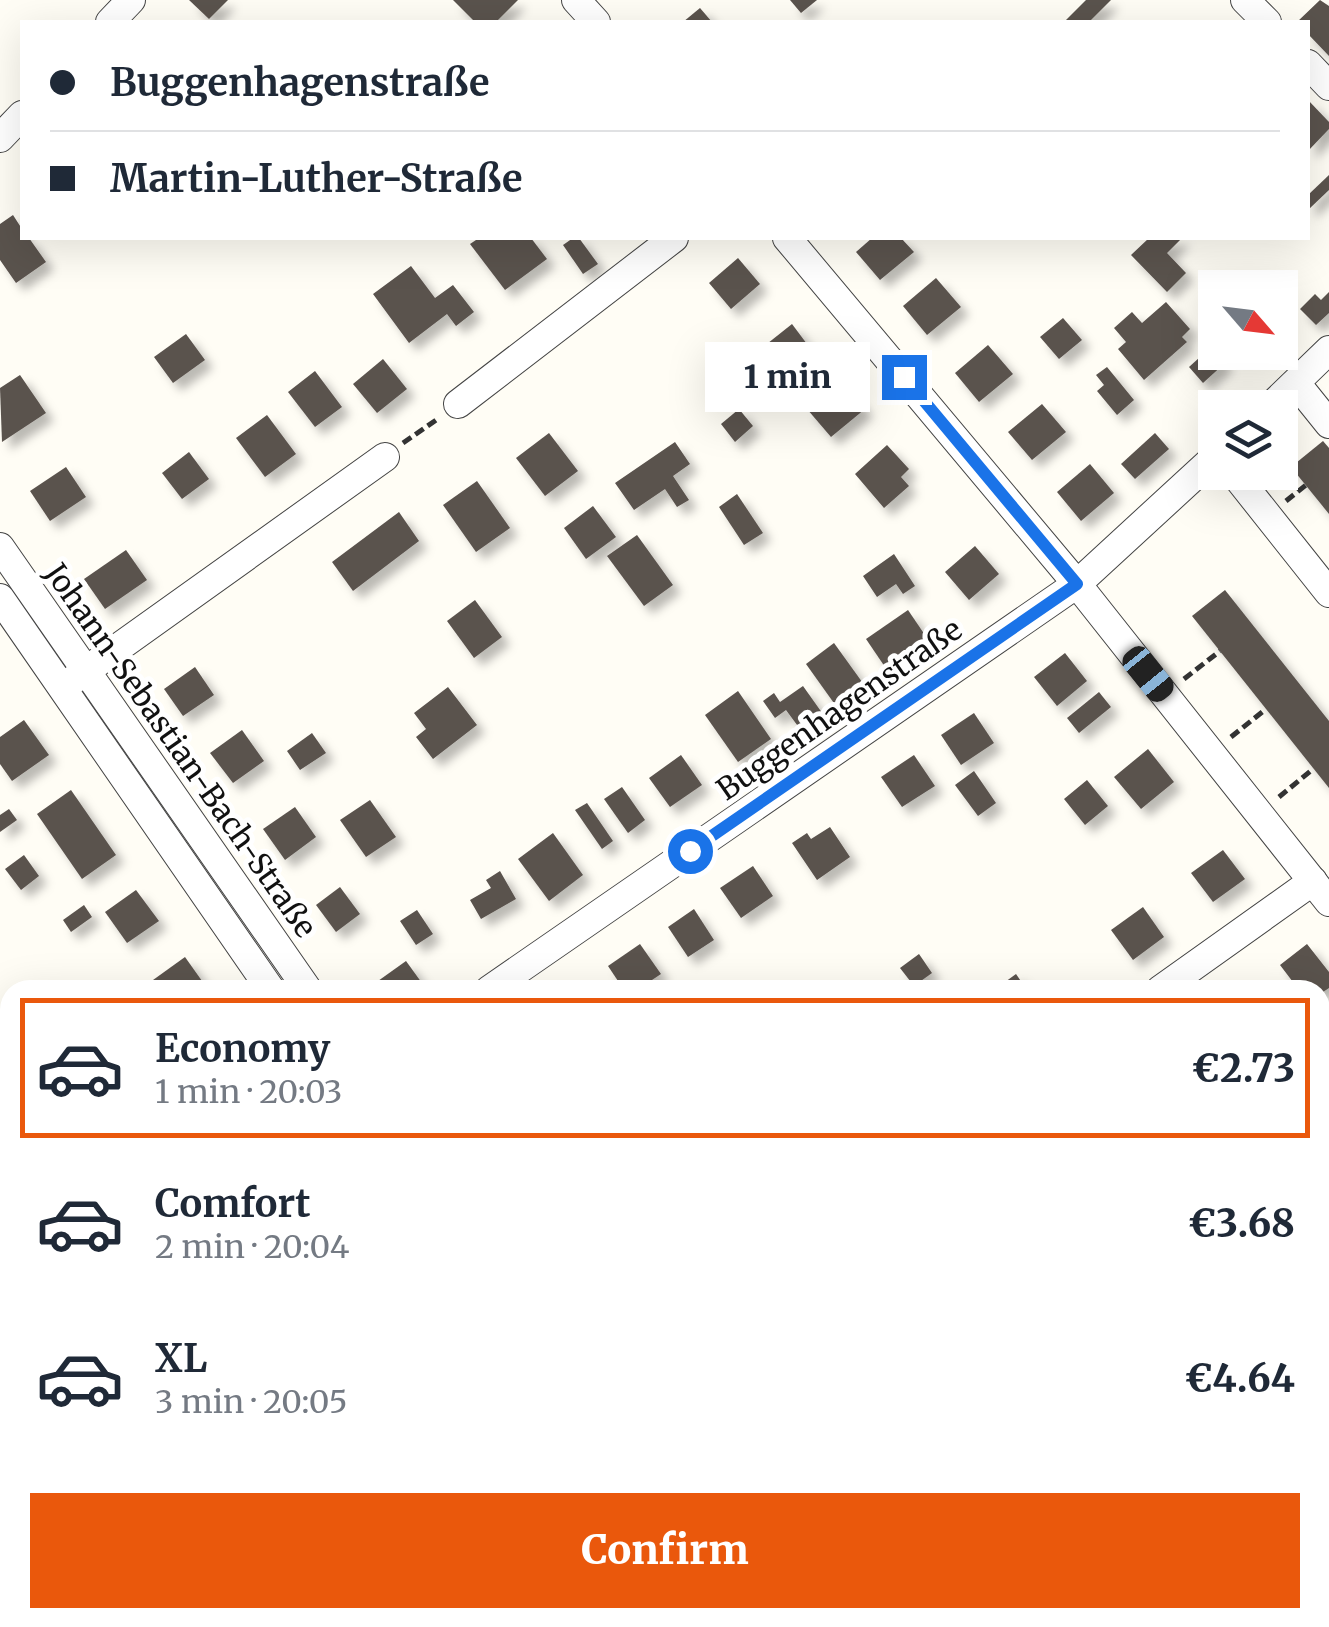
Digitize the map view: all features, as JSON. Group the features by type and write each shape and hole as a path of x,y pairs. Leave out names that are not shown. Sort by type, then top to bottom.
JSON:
{"street":[{"path":"112,20 131,0"},
{"path":"576,0 594,20"},
{"path":"1245,0 1265,20"},
{"path":"1310,66 1329,86"},
{"path":"0,138 20,117"},
{"path":"458,404 671,240"},
{"path":"788,240 1077,584 1321,892 1176,980"},
{"path":"1288,390 1329,350"},
{"path":"1296,383 1329,424"},
{"path":"62,688 384,456"},
{"name":"Buggenhagenstraße","path":"503,980 1077,584 1198,473"},
{"path":"1248,490 1329,594"},
{"name":"Johann-Sebastian-Bach-Straße","path":"0,547 301,980"},
{"name":"Johann-Sebastian-Bach-Straße","path":"0,598 264,980"}],"path":[{"path":"384,456 458,404"},
{"path":"1172,668 1182,681 1220,650"},
{"path":"1229,739 1266,709"},
{"path":"172,745 182,739"},
{"path":"1287,812 1277,799 1313,769"},
{"path":"270,890 279,883"}],"building":[{"path":"189,0 228,0 209,19"},
{"path":"453,0 518,0 498,20 473,20"},
{"path":"790,0 817,0 801,13"},
{"path":"1086,0 1111,0 1091,20 1066,20"},
{"path":"1320,0 1329,6 1329,56 1310,36 1310,20 1299,20"},
{"path":"700,8 710,20 685,20"},
{"path":"1310,102 1329,122 1329,129 1310,149"},
{"path":"1329,175 1329,190 1310,208 1310,193"},
{"path":"13,215 20,226 20,240 30,240 46,262 16,283 0,260 0,224"},
{"path":"476,240 533,240 547,259 505,290 470,244"},
{"path":"580,240 598,264 583,274 563,245"},
{"path":"870,240 903,240 914,252 880,280 856,252"},
{"path":"1147,240 1180,240 1167,253 1186,273 1167,292 1131,255"},
{"path":"738,258 760,284 731,309 709,283"},
{"path":"411,266 435,298 453,285 474,312 456,326 447,314 409,343 373,294"},
{"path":"936,278 961,307 927,335 903,306"},
{"path":"1329,292 1329,313 1316,325 1300,309 1315,294 1321,300"},
{"path":"1166,302 1190,329 1182,337 1187,342 1144,380 1118,349 1126,342 1114,328 1132,312 1142,323"},
{"path":"1063,318 1082,340 1059,359 1040,337"},
{"path":"792,324 813,352 774,382 753,355"},
{"path":"186,334 205,360 173,383 154,357"},
{"path":"988,345 1013,374 979,402 955,373"},
{"path":"383,359 407,389 377,413 353,384"},
{"path":"1198,359 1198,370 1217,370 1203,383 1189,367"},
{"path":"1107,367 1134,400 1117,415 1097,391 1104,385 1096,375"},
{"path":"315,371 342,407 315,427 288,392"},
{"path":"20,375 46,413 2,442 0,388"},
{"path":"841,381 865,409 831,437 807,409"},
{"path":"1042,404 1066,432 1032,460 1008,432"},
{"path":"739,409 753,426 735,442 721,424"},
{"path":"267,415 296,454 265,477 236,438"},
{"path":"549,433 578,471 545,496 516,458"},
{"path":"1155,433 1169,449 1135,479 1121,464"},
{"path":"1323,441 1329,448 1329,514 1298,476 1298,461"},
{"path":"675,442 690,464 673,476 689,500 677,507 665,489 634,510 615,483"},
{"path":"887,445 909,469 901,477 909,486 884,508 855,474"},
{"path":"189,452 209,479 182,499 162,473"},
{"path":"1090,464 1114,493 1081,521 1057,492"},
{"path":"66,467 86,497 50,521 30,491"},
{"path":"477,481 510,528 476,552 443,505"},
{"path":"737,494 763,533 744,545 719,507"},
{"path":"593,506 616,537 586,559 564,528"},
{"path":"399,512 419,541 353,591 332,562"},
{"path":"637,535 673,585 644,606 607,556"},
{"path":"975,546 999,574 969,600 945,572"},
{"path":"126,550 147,580 105,609 84,579"},
{"path":"894,554 915,586 903,594 896,584 877,597 863,576"},
{"path":"1225,590 1329,721 1329,788 1192,616"},
{"path":"475,600 502,637 474,658 447,621"},
{"path":"908,610 927,638 885,667 866,639"},
{"path":"834,643 865,686 836,706 806,664"},
{"path":"1065,653 1087,681 1057,706 1034,677"},
{"path":"195,667 214,695 183,716 164,689"},
{"path":"803,686 825,717 803,733 786,710 775,718 763,701 774,693 780,702"},
{"path":"448,687 477,725 433,759 416,737 426,729 414,713"},
{"path":"738,691 771,739 738,762 705,715"},
{"path":"1099,692 1111,707 1079,733 1067,718"},
{"path":"974,713 994,743 961,765 941,735"},
{"path":"24,720 49,755 12,781 0,764 0,737"},
{"path":"242,730 264,761 233,783 210,753"},
{"path":"312,733 326,753 300,770 287,751"},
{"path":"1148,749 1174,782 1141,809 1114,777"},
{"path":"681,755 702,785 670,807 649,778"},
{"path":"914,755 935,786 902,807 881,777"},
{"path":"974,771 996,803 978,816 955,785"},
{"path":"1087,780 1108,806 1085,825 1064,799"},
{"path":"622,787 645,820 628,833 604,799"},
{"path":"71,790 116,855 82,879 37,814"},
{"path":"370,800 396,837 366,857 340,820"},
{"path":"587,803 613,841 602,849 575,810"},
{"path":"295,807 316,837 285,860 263,829"},
{"path":"9,809 17,820 0,832 0,815"},
{"path":"830,827 850,857 817,880 792,843 807,833 811,839"},
{"path":"553,833 583,875 549,901 518,859"},
{"path":"1223,850 1245,879 1213,902 1191,873"},
{"path":"24,855 39,876 21,890 5,869"},
{"path":"753,866 773,896 741,918 720,888"},
{"path":"500,871 516,899 481,919 470,900 491,888 486,880"},
{"path":"340,887 360,914 336,932 316,905"},
{"path":"136,890 159,921 127,943 105,912"},
{"path":"84,905 92,917 71,932 63,920"},
{"path":"1143,907 1164,937 1133,960 1111,930"},
{"path":"694,909 714,940 688,957 668,927"},
{"path":"417,910 433,934 416,945 400,921"},
{"path":"640,944 661,974 652,980 617,980 608,966"},
{"path":"1307,944 1329,972 1329,980 1291,980 1280,965"},
{"path":"919,954 932,973 922,980 909,980 900,968"},
{"path":"185,957 201,980 153,980"},
{"path":"406,961 420,980 379,980"}],"route":[{"path":"690,851 1077,584 904,377"}]}
